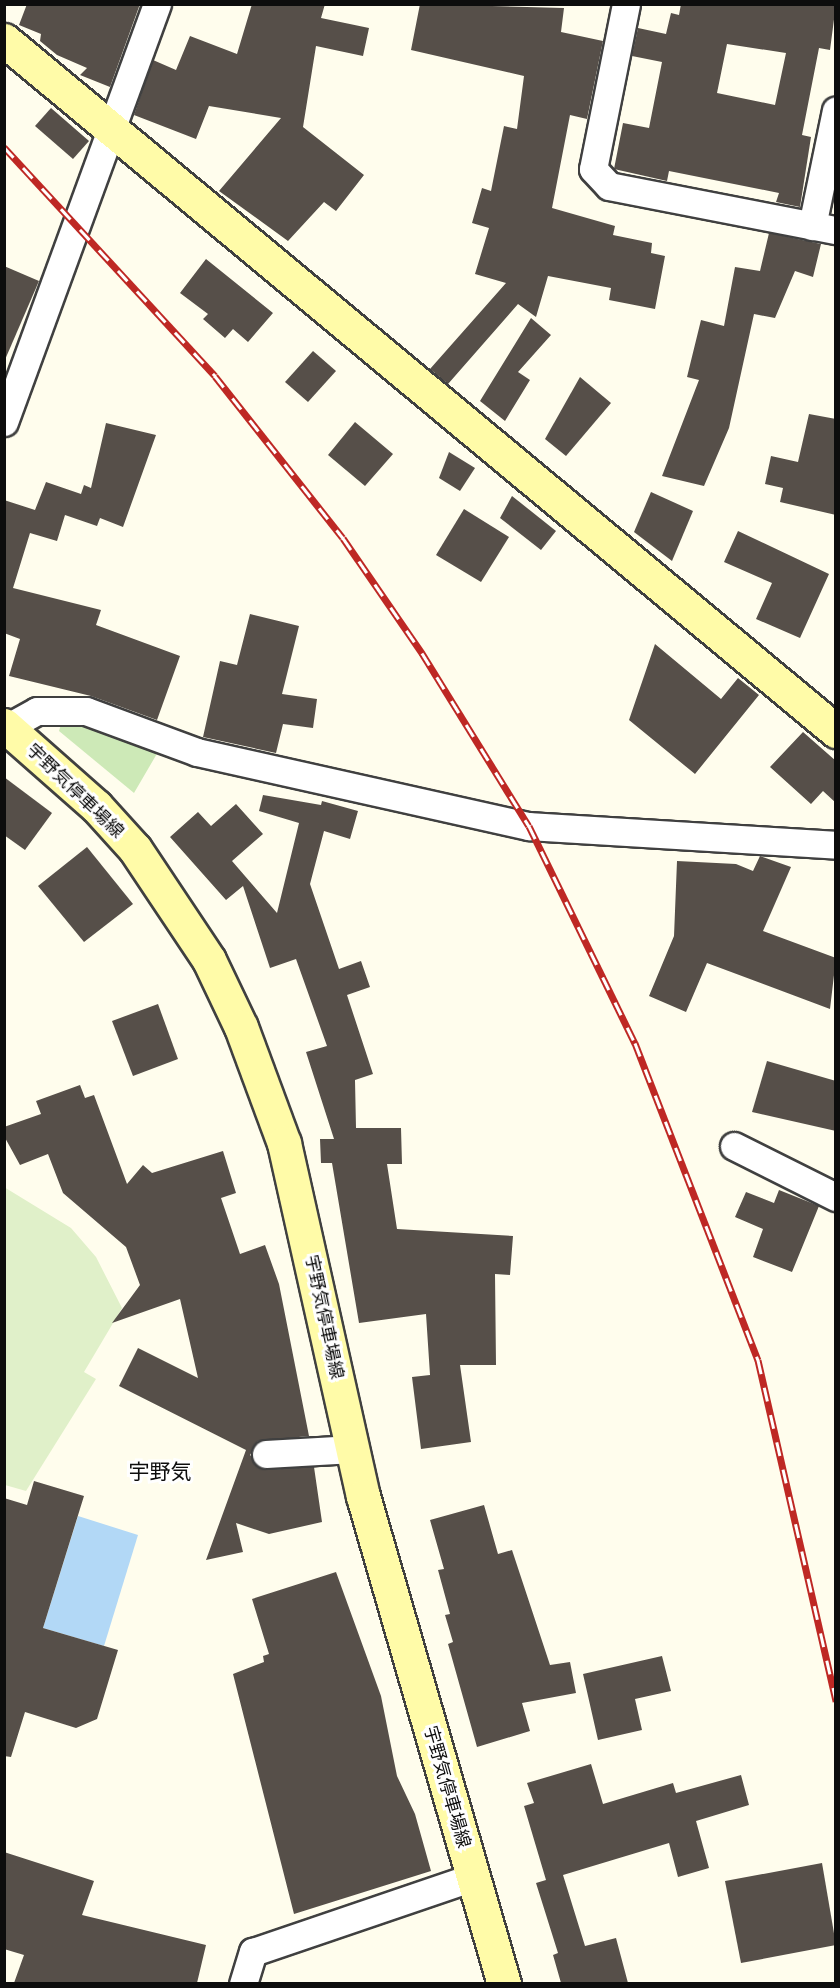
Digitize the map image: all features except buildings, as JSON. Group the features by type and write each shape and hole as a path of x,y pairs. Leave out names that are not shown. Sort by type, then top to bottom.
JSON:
{"main road":[{"path":"4,40 836,731"},
{"name":"宇野気停車場線","path":"6,726 135,849 209,960 241,1027 284,1143 353,1449 504,1983"}],"street":[{"path":"4,422 114,133 157,4"},
{"path":"626,4 593,169 609,186 824,228 836,110"},
{"path":"6,726 37,711 86,711 197,752 529,826 836,845"},
{"path":"734,1146 836,1197"},
{"path":"266,1455 353,1449"},
{"path":"243,1983 253,1952 473,1877"}],"green space":[{"path":"71,718 162,745 134,793 59,731 62,721"},
{"path":"4,1187 71,1228 96,1257 122,1308 84,1372 96,1379 26,1491 5,1485"}],"water":[{"path":"78,1516 138,1535 104,1646 43,1628"}],"railway":[{"path":"4,147 215,376 343,538 422,653 529,826 635,1043 758,1360 836,1701"}],"district":[{"name":"宇野気","path":"160,1472"}]}
